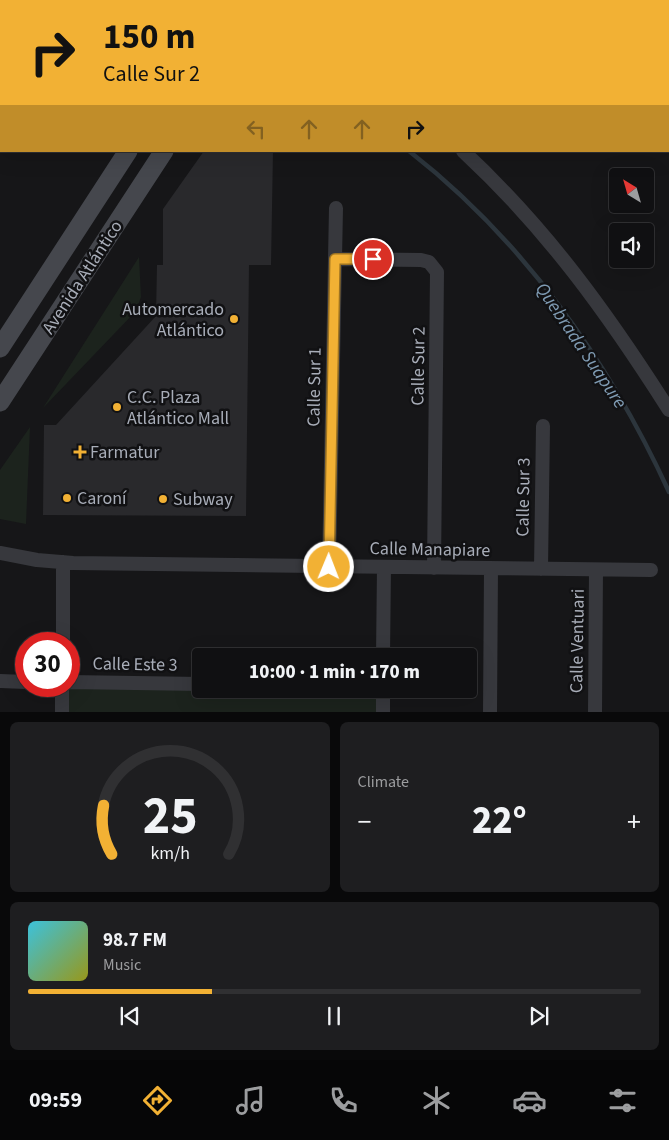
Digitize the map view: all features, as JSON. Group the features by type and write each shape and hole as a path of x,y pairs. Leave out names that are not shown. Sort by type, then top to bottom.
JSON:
{"main road":[{"name":"Avenida Atlántico","path":"0,348 127,152"},
{"name":"Avenida Atlántico","path":"0,402 163,152"},
{"path":"90,209 116,225"}],"street":[{"path":"464,152 531,221 580,278 626,343 669,410"},
{"name":"Calle Sur 1","path":"329,567 336,208"},
{"name":"Calle Sur 2","path":"335,259 421,260 428,262 437,272 434,568"},
{"name":"Calle Sur 3","path":"541,569 543,426"},
{"name":"Calle Manapiare","path":"0,553 64,562 384,568 651,570"},
{"path":"63,632 64,562"},
{"path":"383,648 384,568"},
{"path":"490,712 491,569"},
{"name":"Calle Ventuari","path":"594,712 596,570"},
{"path":"0,681 15,682"},
{"name":"Calle Este 3","path":"80,682 192,684"},
{"path":"62,697 62,712"},
{"path":"383,698 383,712"}],"shaded area":[{"path":"139,257 141,297 136,311 43,408"},
{"path":"30,427 26,524 0,519 0,470"},
{"path":"80,686 192,687 192,698 383,698 383,712 62,712 62,697 80,697"}],"building":[{"path":"203,152 273,152 271,265 249,265 246,516 43,515 44,425 56,425 156,316 157,265 163,265 163,209"}],"waterway":[{"name":"Quebrada Suapure","path":"410,152 489,223 526,263 559,306 619,396 669,492"}],"place":[{"name":"Automercado Atlántico","path":"234,319"},
{"name":"C.C. Plaza Atlántico Mall","path":"117,407"},
{"name":"Farmatur","path":"80,452"},
{"name":"Caroní","path":"67,498"},
{"name":"Subway","path":"163,499"}],"route":[{"path":"329,567 335,259 373,259"}]}
